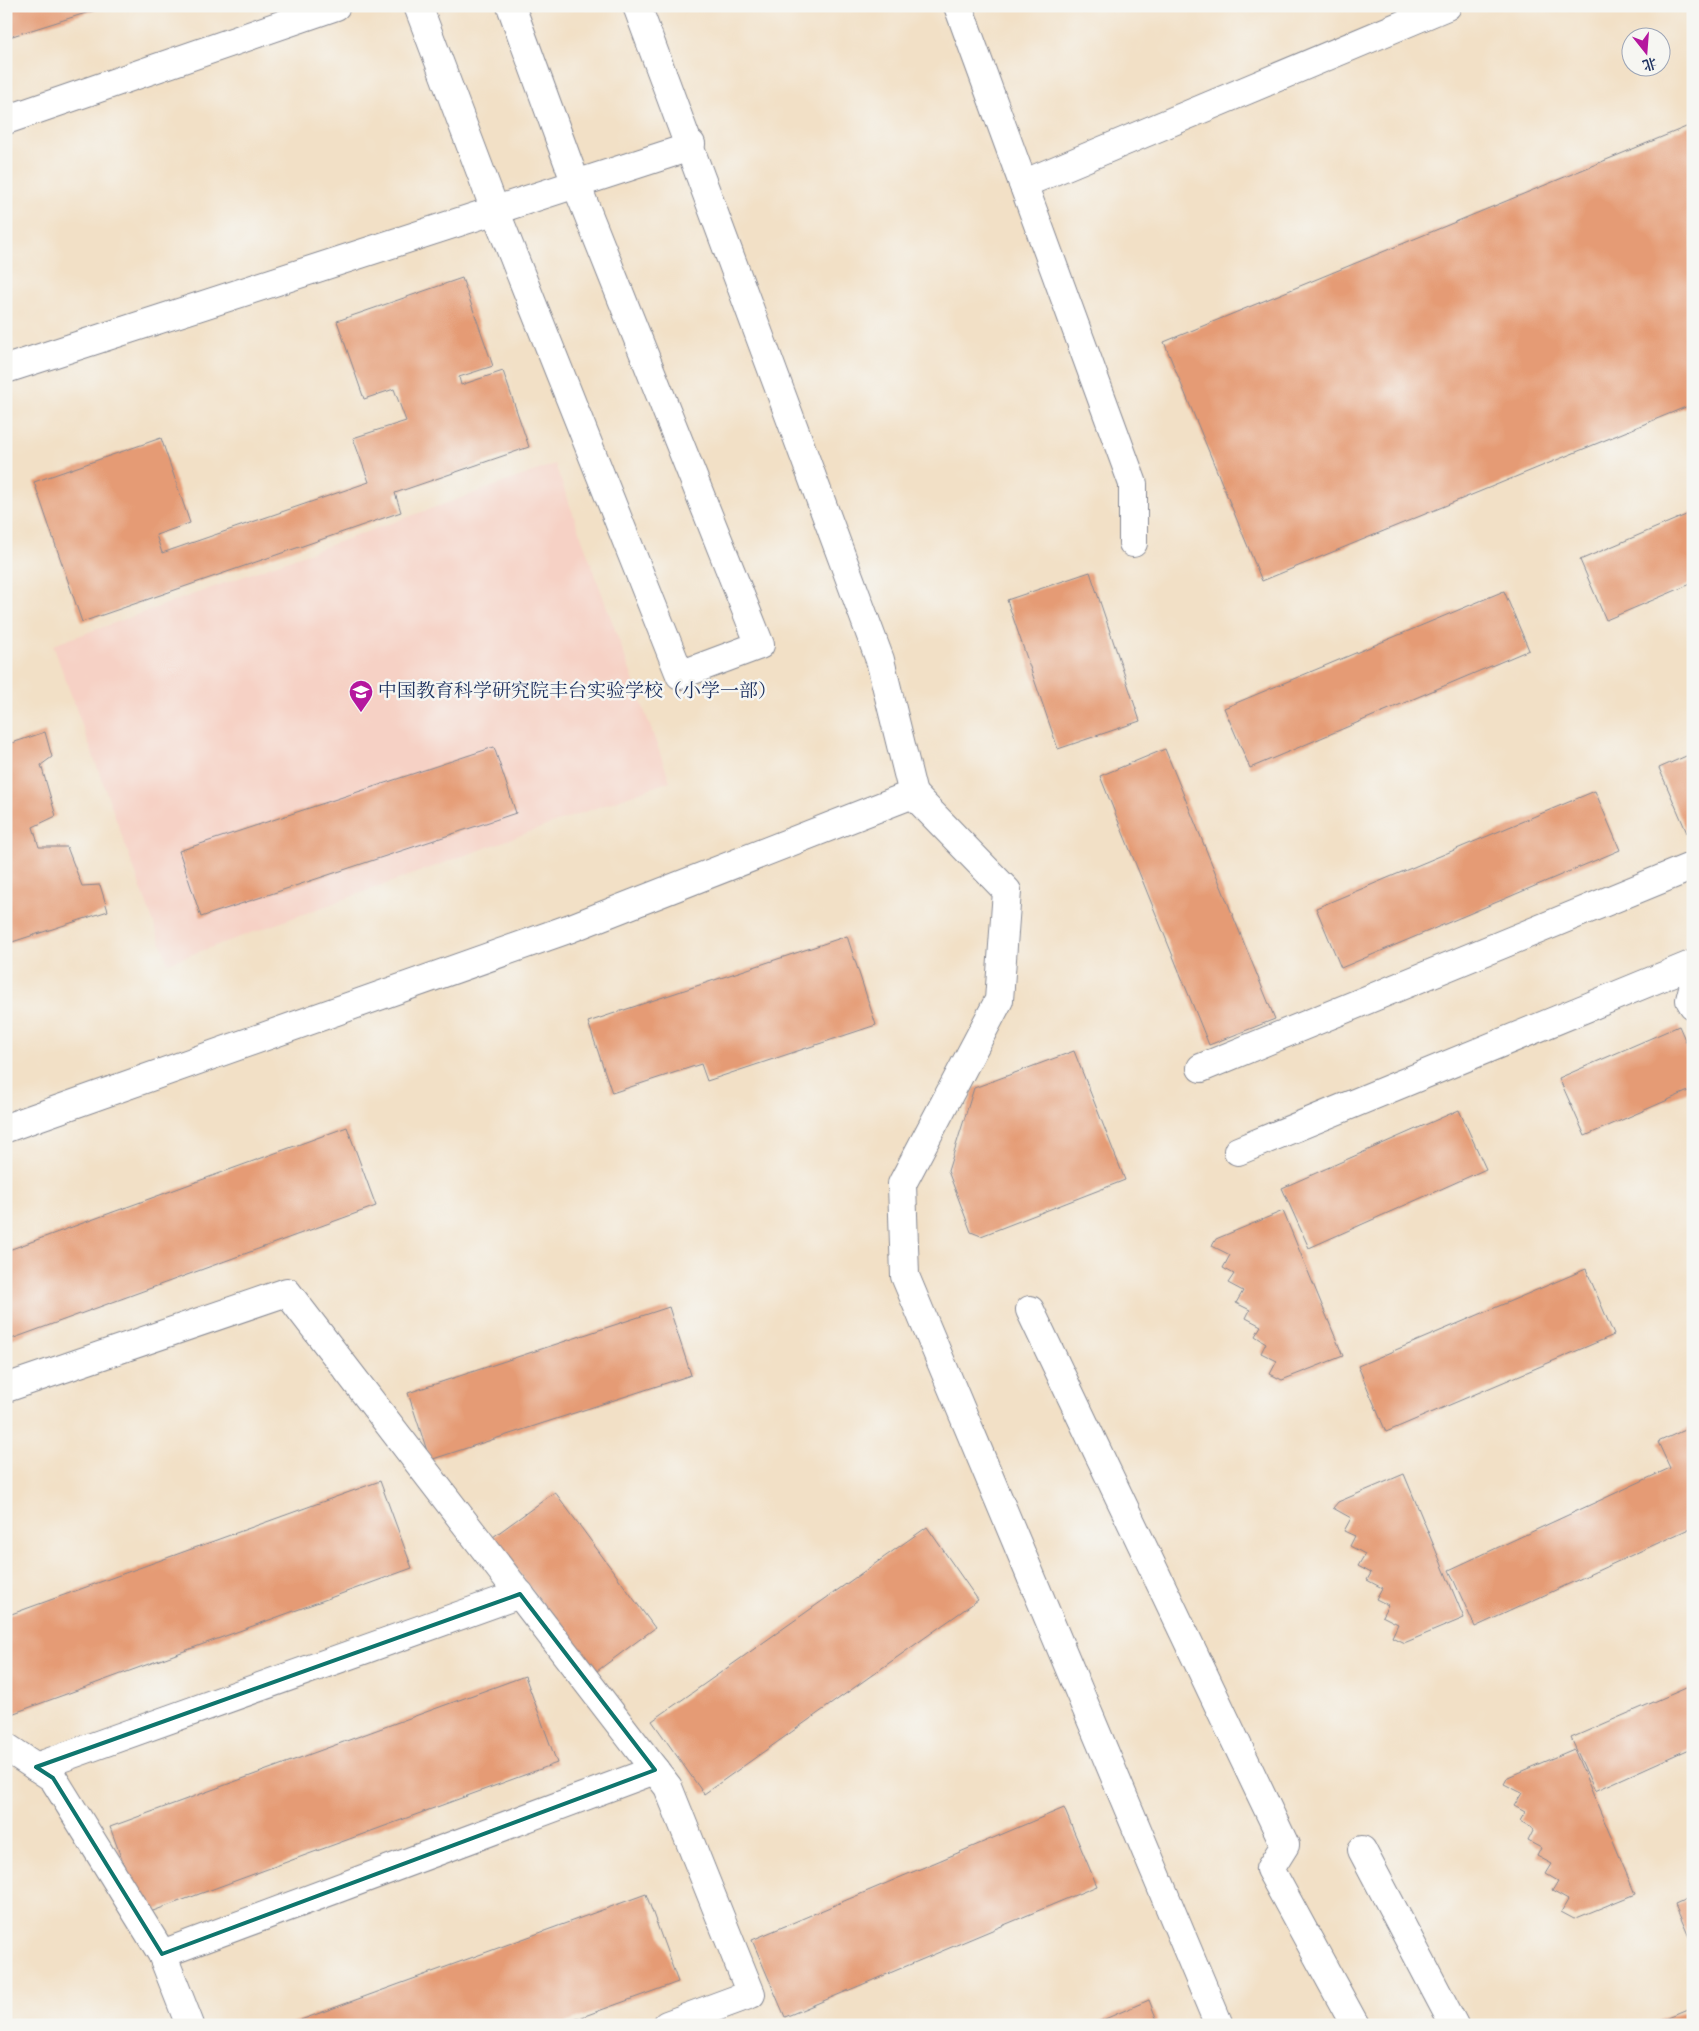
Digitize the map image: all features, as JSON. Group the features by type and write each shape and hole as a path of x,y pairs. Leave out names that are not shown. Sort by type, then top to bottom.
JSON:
{"street":[{"path":"6,120 336,6"},
{"path":"418,6 495,210 680,675 760,645 576,184 511,6"},
{"path":"637,6 880,660 913,794 1007,891 998,1000 902,1184 905,1276 1219,2025"},
{"path":"958,6 1133,484 1133,543"},
{"path":"1023,184 1447,6"},
{"path":"6,369 690,146"},
{"path":"6,1128 571,928 913,794"},
{"path":"1201,1068 1693,866"},
{"path":"1238,1150 1693,964"},
{"path":"1693,988 1690,1000 1693,1004"},
{"path":"6,1388 287,1292 668,1787 751,1994 667,2025"},
{"path":"1030,1310 1285,1844 1270,1869 1354,2025"},
{"path":"36,1767 520,1594"},
{"path":"6,1747 53,1778 162,1954 190,2025"},
{"path":"162,1954 655,1770"},
{"path":"1362,1850 1454,2025"}],"highlighted area":[{"path":"520,1594 655,1770 162,1954 53,1778 36,1767"}],"shaded area":[{"name":"中国教育科学研究院丰台实验学校（小学一部）","path":"555,464 670,781 168,963 53,645"}],"building":[{"path":"6,6 105,6 105,7 6,38"},
{"path":"1691,125 1693,404 1262,581 1164,342"},
{"path":"462,278 493,366 459,377 461,385 503,371 529,447 395,493 401,512 82,622 34,482 161,438 190,523 156,535 162,553 369,482 353,438 406,421 394,389 364,399 337,321"},
{"path":"1693,512 1693,583 1606,620 1580,560"},
{"path":"1090,572 1140,721 1058,749 1007,600"},
{"path":"1504,591 1529,650 1250,768 1224,708"},
{"path":"45,732 52,757 41,765 56,816 33,827 39,847 67,847 82,886 100,885 108,911 6,944 6,745"},
{"path":"494,747 516,813 201,917 179,851"},
{"path":"1165,749 1275,1019 1209,1045 1100,776"},
{"path":"1693,753 1693,831 1687,833 1659,768"},
{"path":"1595,791 1620,850 1341,968 1316,908"},
{"path":"847,936 876,1025 707,1081 701,1064 612,1093 588,1022"},
{"path":"1679,1026 1693,1058 1693,1089 1585,1136 1559,1078"},
{"path":"1074,1051 1125,1180 981,1236 971,1232 948,1171 974,1088"},
{"path":"1459,1110 1486,1169 1309,1248 1282,1188"},
{"path":"347,1127 376,1206 6,1341 6,1251"},
{"path":"1283,1211 1343,1356 1282,1380 1270,1374 1277,1361 1261,1353 1266,1343 1255,1336 1261,1326 1246,1318 1250,1310 1236,1303 1243,1291 1228,1283 1234,1274 1223,1268 1230,1255 1212,1246 1216,1239"},
{"path":"1586,1269 1614,1335 1386,1432 1358,1366"},
{"path":"669,1307 691,1375 430,1460 408,1393"},
{"path":"1693,1426 1693,1504 1690,1505 1693,1510 1693,1527 1475,1627 1449,1570 1670,1468 1658,1442"},
{"path":"1404,1474 1464,1618 1404,1643 1392,1637 1398,1624 1382,1616 1388,1605 1376,1599 1382,1588 1367,1580 1371,1573 1358,1566 1365,1554 1350,1546 1355,1536 1344,1531 1351,1518 1333,1508 1338,1502"},
{"path":"380,1481 412,1568 6,1716 6,1616"},
{"path":"555,1492 655,1628 593,1674 493,1537"},
{"path":"927,1527 978,1600 704,1794 652,1721"},
{"path":"525,1676 557,1763 142,1915 110,1827"},
{"path":"1693,1685 1693,1747 1595,1791 1571,1738"},
{"path":"1574,1749 1635,1894 1574,1919 1561,1912 1568,1900 1552,1891 1558,1881 1546,1874 1552,1864 1537,1856 1541,1848 1528,1841 1534,1829 1520,1821 1525,1812 1514,1806 1522,1793 1504,1784 1508,1777"},
{"path":"1064,1808 1097,1886 785,2017 752,1940"},
{"path":"646,1894 678,1982 560,2025 287,2025"},
{"path":"1693,1897 1693,1946 1675,1905"},
{"path":"1149,2000 1159,2025 1091,2025"},
{"path":"1693,2007 1693,2025 1650,2025"}],"place":[{"name":"中国教育科学研究院丰台实验学校（小学一部）","path":"361,713"}]}
